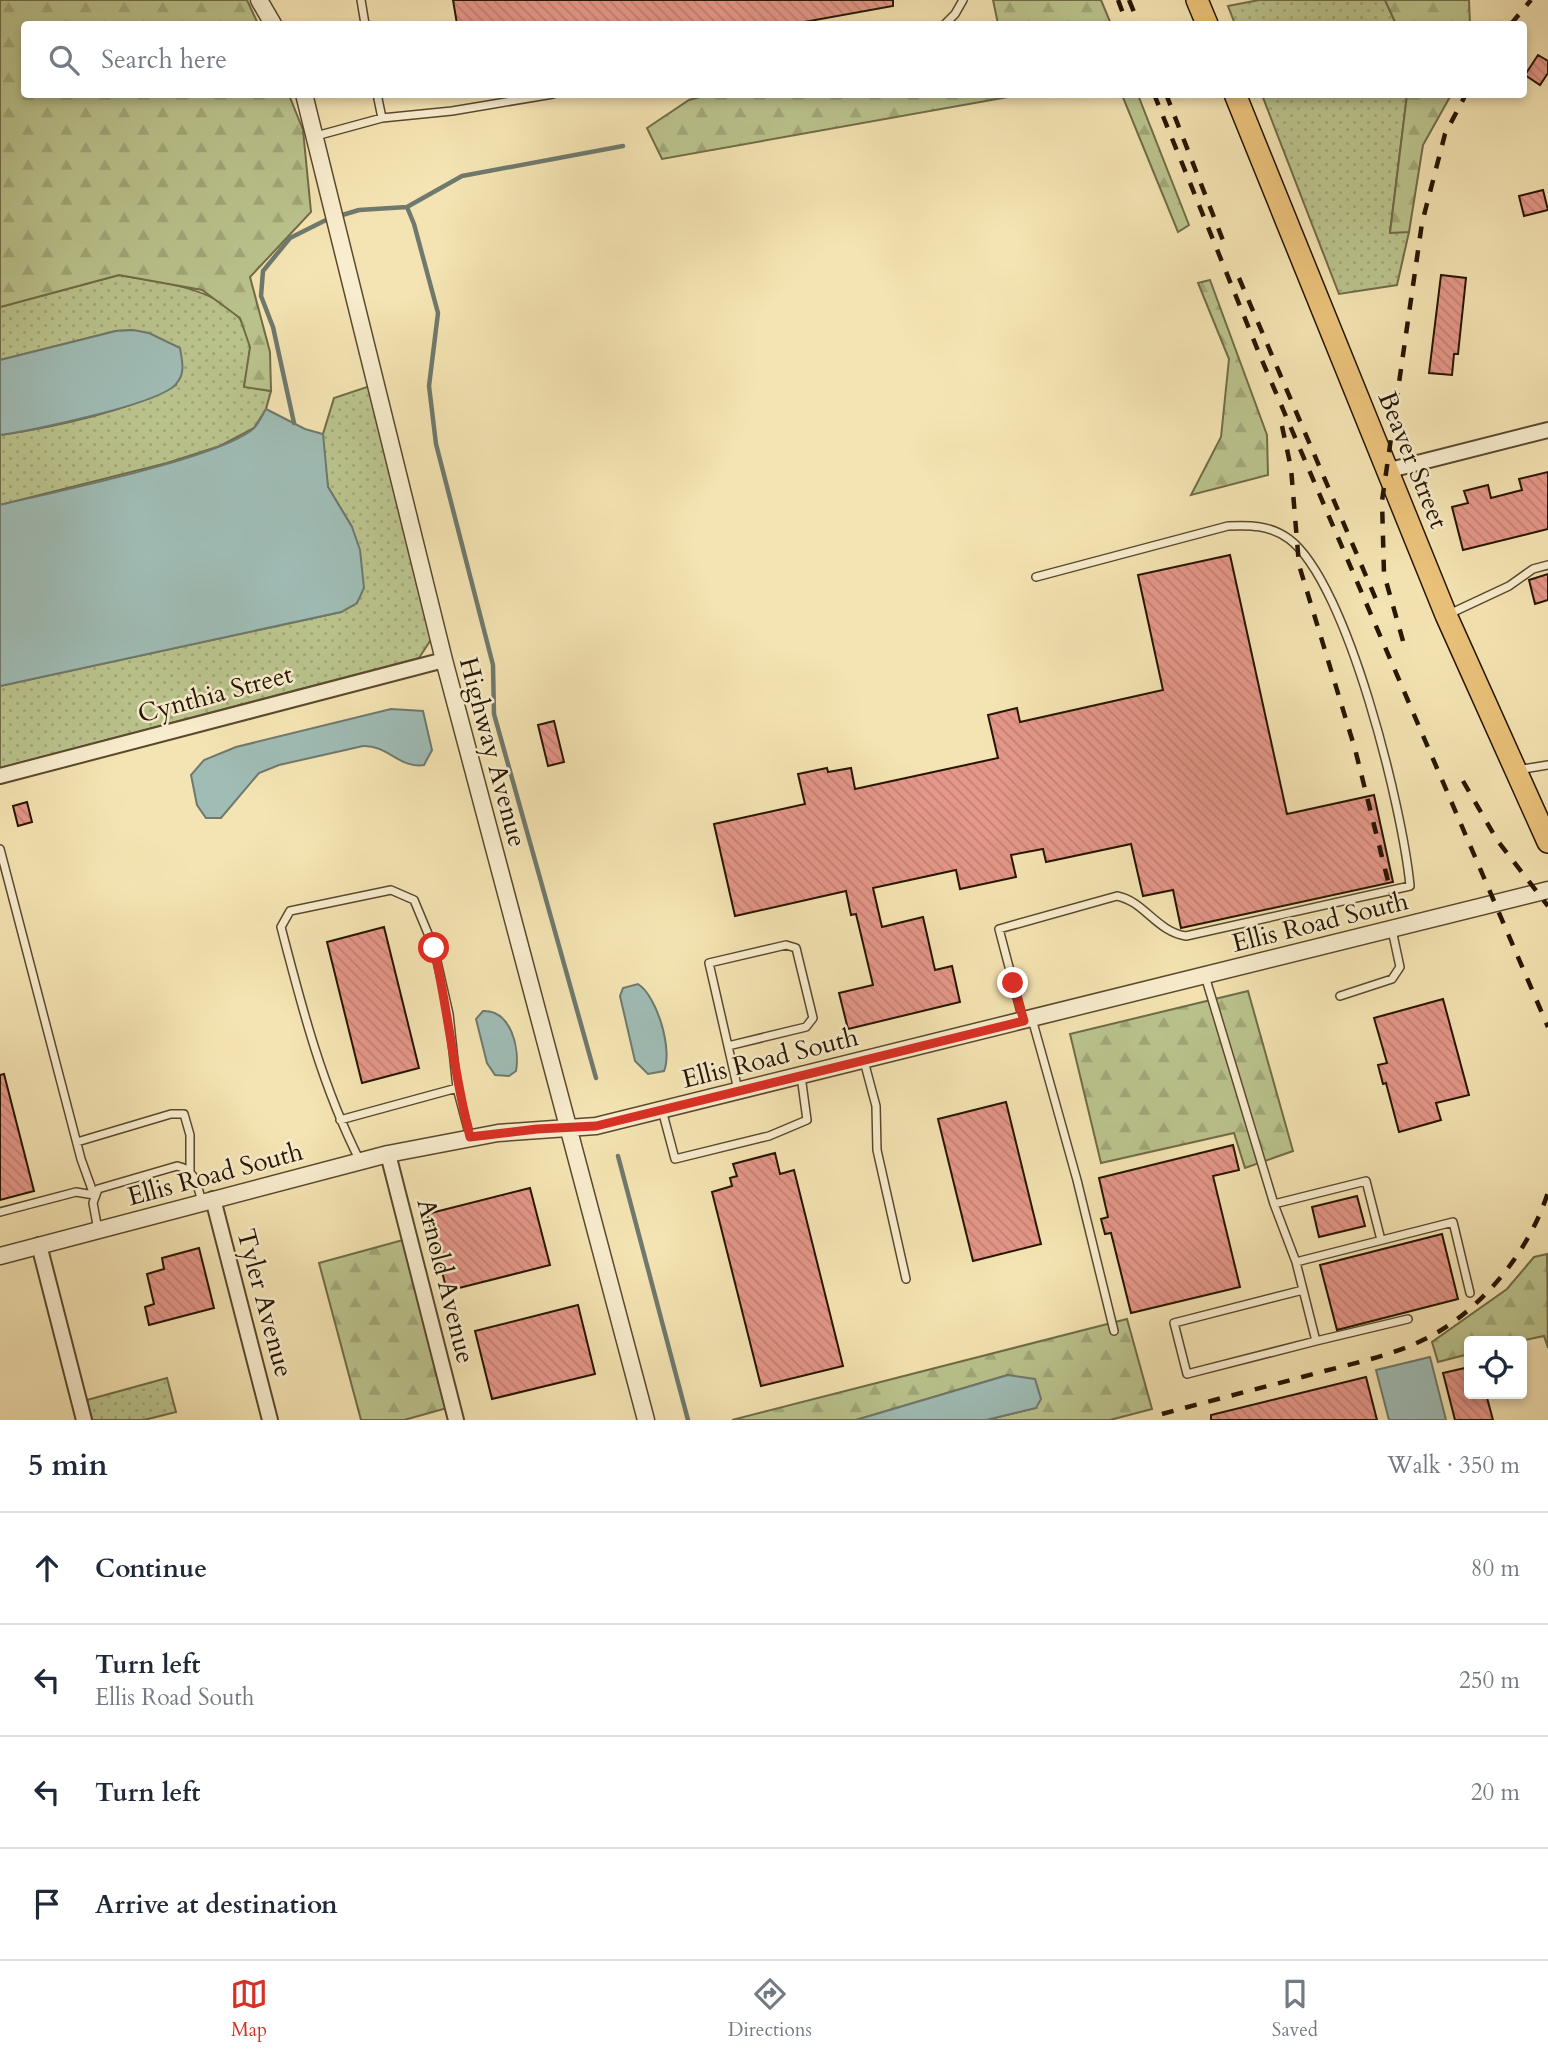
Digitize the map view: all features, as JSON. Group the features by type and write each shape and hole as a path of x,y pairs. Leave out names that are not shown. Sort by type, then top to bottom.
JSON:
{"main road":[{"path":"1197,0 1206,21"},
{"name":"Beaver Street","path":"1237,98 1447,615 1548,841"}],"street":[{"path":"259,0 271,21"},
{"name":"Highway Avenue","path":"305,98 444,660 646,1420"},
{"path":"1387,471 1548,430"},
{"name":"Cynthia Street","path":"0,776 444,660"},
{"name":"Ellis Road South","path":"0,1256 388,1154 470,1137 537,1129 596,1126 1548,890"},
{"name":"Arnold Avenue","path":"388,1154 456,1420"},
{"name":"Tyler Avenue","path":"207,1201 271,1420"},
{"path":"39,1245 84,1420"}],"lane":[{"path":"361,0 364,21"},
{"path":"948,21 956,14 963,0"},
{"path":"378,98 382,118"},
{"path":"316,136 382,118 452,111 529,98"},
{"path":"1036,577 1228,526 1253,525 1288,538 1325,584 1351,650 1375,724 1406,845 1410,886 1186,936 1160,927 1126,898 1117,896 999,929 1077,1180 1114,1331"},
{"path":"1447,615 1509,586 1533,569 1548,565"},
{"path":"1515,770 1548,765"},
{"path":"0,849 77,1142 94,1195 99,1230"},
{"path":"360,1161 340,1121 313,1051 281,927 290,911 391,890 414,900 434,948 446,1000 457,1088 470,1137"},
{"path":"1340,996 1392,978 1400,967 1392,930"},
{"path":"728,1046 806,1027 813,1018 796,948 786,945 709,963 738,1091"},
{"path":"1205,976 1274,1204 1296,1262 1316,1341"},
{"path":"863,1060 876,1105 877,1150 906,1279"},
{"path":"662,1110 675,1159 769,1136 807,1120 801,1076"},
{"path":"340,1121 457,1088"},
{"path":"77,1142 171,1114 184,1114 190,1135 190,1171 207,1201"},
{"path":"94,1195 104,1186 177,1166 190,1171"},
{"path":"1274,1204 1366,1181 1381,1240"},
{"path":"0,1212 76,1192 94,1195"},
{"path":"1296,1262 1452,1222 1469,1293"},
{"path":"1303,1290 1174,1323 1187,1374 1408,1319"}],"green space":[{"path":"0,0 247,0 257,21 21,21 21,98 290,98 303,130 311,212 250,277 270,352 271,391 244,387 250,347 240,318 202,290 119,275 0,307"},
{"path":"993,0 1101,0 1110,21 997,21"},
{"path":"1259,0 1385,0 1395,21 1234,21 1228,6"},
{"path":"1385,0 1469,0 1470,21 1395,21"},
{"path":"1002,98 662,159 647,128 689,100"},
{"path":"1123,98 1139,98 1189,225 1178,232"},
{"path":"1263,98 1407,98 1390,232 1409,232 1397,285 1339,294"},
{"path":"1407,98 1449,98 1423,145 1409,232 1390,233"},
{"path":"119,275 200,292 235,313 246,329 250,349 244,386 271,391 266,409 254,428 220,446 167,463 0,505 0,435 67,423 115,410 176,385 133,330 116,331 0,360 0,307"},
{"path":"1210,280 1267,435 1268,475 1191,495 1221,437 1229,359 1198,283"},
{"path":"370,386 432,638 419,658 0,768 0,686 341,612 357,603 352,527 328,487 323,434 334,398"},
{"path":"1248,991 1293,1151 1245,1168 1234,1133 1101,1163 1070,1034"},
{"path":"403,1240 447,1408 404,1420 361,1420 319,1263"},
{"path":"1547,1254 1548,1348 1544,1336 1527,1340 1527,1336 1464,1336 1464,1355 1438,1362 1432,1342 1507,1289 1534,1257"},
{"path":"1127,1319 1152,1409 1110,1420 986,1420 1036,1408 1008,1375 856,1420 732,1420"},
{"path":"167,1378 176,1412 144,1420 92,1420 87,1400"}],"water":[{"path":"116,331 149,333 180,348 182,371 176,384 165,392 121,408 0,435 0,360"},
{"path":"266,409 305,429 323,434 328,487 352,527 360,550 364,588 357,603 341,612 0,686 0,505 135,473 210,450 255,427"},
{"path":"391,709 423,711 432,750 424,765 408,764 380,749 363,746 279,765 259,773 221,818 206,818 197,805 191,775 204,760 236,747"},
{"path":"638,984 651,1000 662,1024 666,1050 664,1071 648,1074 635,1061 620,996 623,988"},
{"path":"483,1011 493,1012 501,1017 512,1032 517,1062 516,1071 509,1076 495,1075 487,1063 476,1019"},
{"path":"1430,1357 1446,1420 1389,1420 1376,1370"},
{"path":"1008,1375 1035,1379 1041,1399 1036,1408 986,1420 856,1420"}],"building":[{"path":"453,0 893,0 893,6 810,21 456,21"},
{"path":"1538,55 1548,61 1548,73 1540,85 1527,76"},
{"path":"1543,190 1548,210 1524,216 1519,196"},
{"path":"1441,275 1466,278 1458,354 1454,354 1452,375 1429,373"},
{"path":"1548,472 1548,529 1463,550 1452,507 1468,503 1464,491 1488,485 1491,498 1522,490 1519,479"},
{"path":"1230,555 1287,814 1374,795 1393,882 1181,928 1173,890 1143,896 1131,844 1046,862 1043,849 1011,855 1016,877 960,889 956,870 873,888 882,927 923,917 935,970 952,966 960,1002 848,1029 839,993 873,985 856,914 851,915 846,891 735,916 714,824 805,804 798,774 827,768 828,772 851,768 855,789 998,758 988,715 1017,708 1020,722 1163,690 1138,575"},
{"path":"1548,574 1548,600 1535,604 1529,580"},
{"path":"554,721 564,762 548,766 538,725"},
{"path":"27,802 32,822 18,826 13,806"},
{"path":"384,927 419,1068 362,1083 327,942"},
{"path":"1443,999 1469,1095 1436,1103 1441,1120 1399,1132 1386,1083 1383,1084 1378,1065 1387,1063 1374,1018"},
{"path":"4,1074 34,1191 0,1200 0,1075"},
{"path":"1006,1102 1041,1244 973,1261 938,1119"},
{"path":"1233,1145 1239,1170 1213,1176 1240,1287 1131,1313 1111,1233 1105,1234 1101,1219 1108,1217 1099,1178"},
{"path":"775,1153 780,1174 794,1170 843,1366 761,1386 712,1192 732,1186 730,1178 737,1176 733,1164"},
{"path":"530,1188 550,1265 447,1291 427,1214"},
{"path":"1357,1196 1365,1226 1319,1237 1312,1207"},
{"path":"1442,1234 1458,1299 1337,1330 1320,1265"},
{"path":"199,1248 214,1308 149,1325 145,1307 154,1304 147,1274 164,1269 162,1258"},
{"path":"578,1305 595,1374 492,1399 475,1331"},
{"path":"1464,1368 1464,1399 1487,1399 1493,1420 1455,1420 1443,1373"},
{"path":"1366,1377 1377,1420 1211,1420 1211,1415"}],"waterway":[{"path":"407,207 462,176 623,146"},
{"path":"339,216 359,210 407,207 414,224 438,313 429,386 436,444 493,665 494,714 596,1078"},
{"path":"294,423 273,327 261,296 263,271 290,238 330,218"},
{"path":"618,1156 688,1420"}],"railway":[{"path":"1118,0 1126,21"},
{"path":"1129,0 1138,21"},
{"path":"1514,21 1531,0"},
{"path":"1156,98 1261,358 1548,1027"},
{"path":"1168,98 1224,243"},
{"path":"1403,641 1384,574 1382,501 1422,223 1445,134 1464,98"},
{"path":"1239,278 1378,604"},
{"path":"1282,426 1291,468 1299,565 1355,749 1394,905"},
{"path":"1463,781 1497,840 1548,906"},
{"path":"1162,1414 1379,1357 1438,1332 1474,1305 1505,1271 1531,1233 1548,1192"}],"route":[{"path":"434,948 449,1014 457,1088 470,1137 537,1129 596,1126 1024,1021 1013,983"}]}
